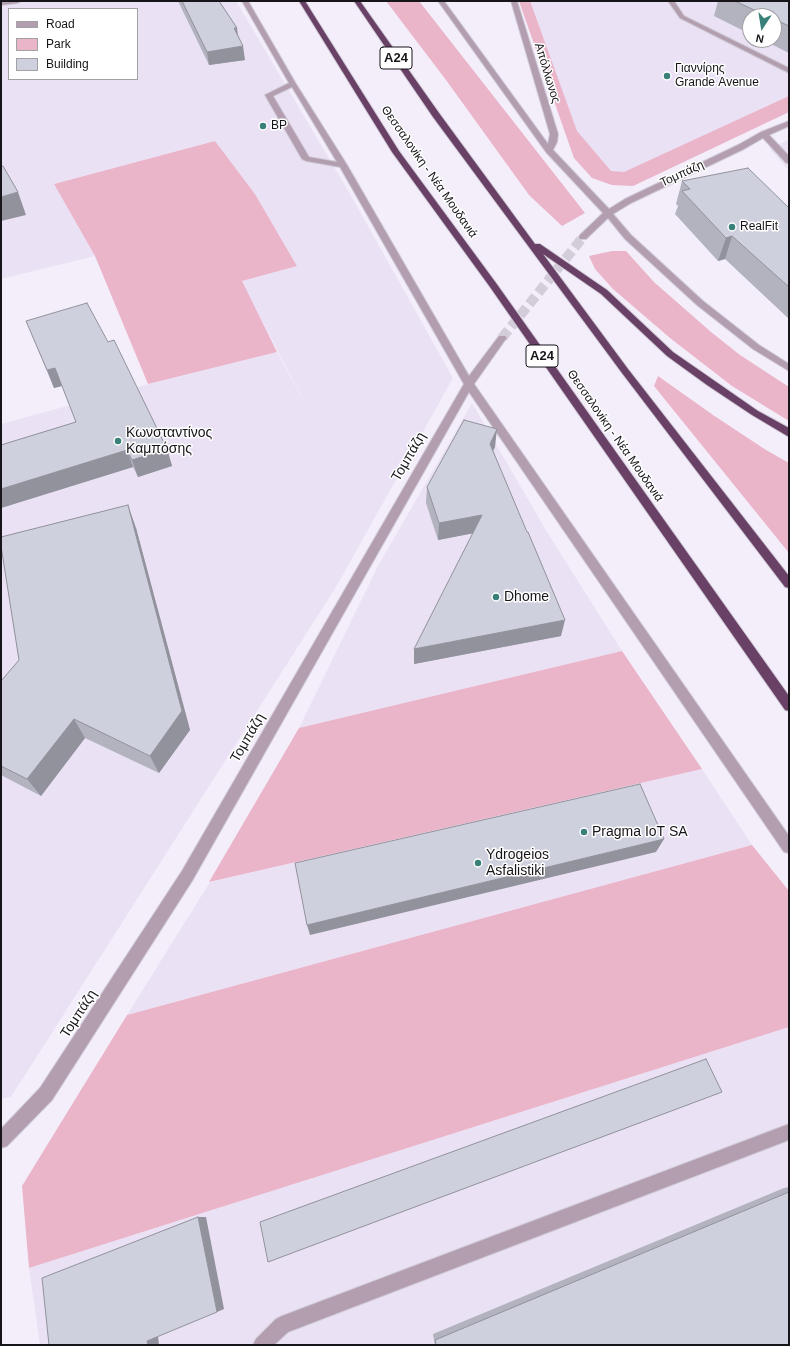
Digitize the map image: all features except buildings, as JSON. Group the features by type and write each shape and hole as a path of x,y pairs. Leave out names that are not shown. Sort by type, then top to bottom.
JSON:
{"highway":[{"name":"Θεσσαλονίκη - Νέα Μουδανιά","path":"302,1 396,152 497,292 789,706"},
{"name":"Α24","path":"357,1 436,115 528,240 604,292 670,354 710,384 755,413 789,432"},
{"path":"528,240 625,371 789,584"}],"street":[{"path":"1,3 18,1"},
{"path":"245,1 293,84 343,165 469,384 789,847"},
{"path":"441,1 549,150 608,213 628,237 700,303 756,347 789,368"},
{"name":"Απόλλωνος","path":"514,1 554,134 553,142 549,150"},
{"path":"671,1 682,17 789,70"},
{"path":"679,1 688,15 789,64"},
{"path":"293,84 269,96 306,159 343,165"},
{"name":"Τομπάζη","path":"583,238 608,213 651,189 789,123"},
{"path":"766,133 789,151"},
{"path":"766,133 789,160"},
{"name":"Τομπάζη","path":"1,1140 46,1094 186,876 469,384 502,338"},
{"path":"262,1345 282,1326 789,1132"}],"shaded area":[{"path":"1,1 236,1 350,194 453,378 336,587 11,1097 1,1099 1,424 148,384 277,352 314,420 241,281 297,266 255,194 215,141 54,184 95,256 1,279"},
{"name":"Γιαννίρης Grande Avenue","path":"519,1 789,1 789,112 633,186 612,185 592,178 574,158"},
{"path":"789,139 789,171 770,149"},
{"path":"472,403 547,532 622,651 299,728 378,566"},
{"path":"702,769 752,845 127,1015 210,882"},
{"path":"789,1027 789,1345 40,1345 29,1268"}],"green space":[{"path":"386,1 419,1 585,213 562,226 529,195 446,80"},
{"path":"519,1 530,1 577,131 611,171 624,172 789,96 789,112 633,186 612,185 592,178 574,158"},
{"path":"215,141 255,194 297,266 242,281 277,352 148,384 95,256 54,184"},
{"path":"612,251 626,251 654,282 711,332 740,355 789,387 789,421 732,386 670,338 613,289 595,269 589,256"},
{"path":"658,376 713,415 766,450 789,463 789,553 654,386"},
{"path":"622,651 702,769 209,882 299,728"},
{"path":"752,845 789,891 789,1027 29,1268 22,1186 127,1015"}],"tunnel":[{"path":"502,338 583,237"}],"place":[{"name":"Γιαννίρης Grande Avenue","path":"667,76"},
{"name":"BP","path":"263,126"},
{"name":"RealFit","path":"732,227"},
{"name":"Κωνσταντίνος Καμπόσης","path":"118,441"},
{"name":"Dhome","path":"496,597"},
{"name":"Pragma IoT SA","path":"584,832"},
{"name":"Ydrogeios Asfalistiki","path":"478,863"}]}
